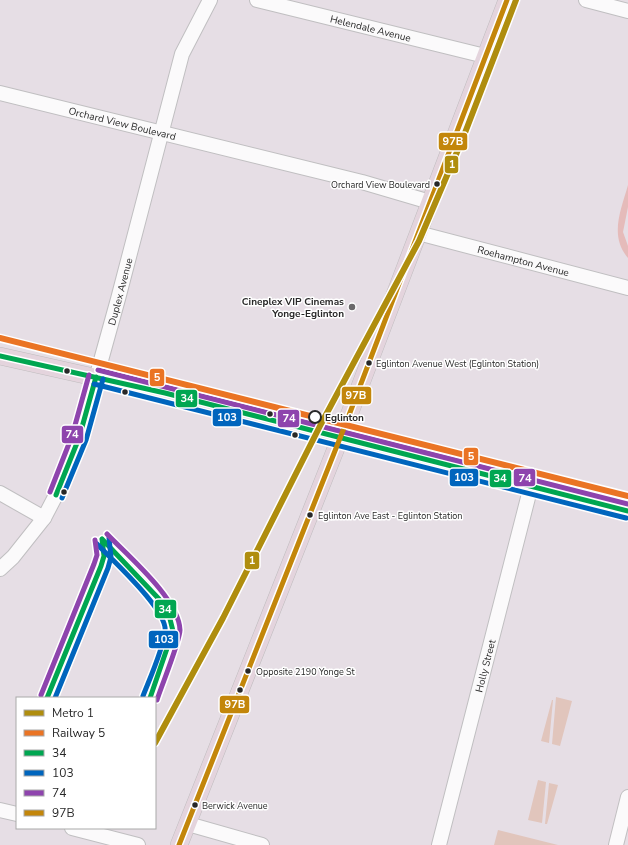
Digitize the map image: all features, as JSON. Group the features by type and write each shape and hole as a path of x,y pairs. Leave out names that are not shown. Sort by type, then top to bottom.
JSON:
{"main road":[{"path":"179,845 340,438 507,0"},
{"path":"0,356 96,376 628,511"}],"street":[{"name":"Duplex Avenue","path":"0,569 13,557 44,518 71,460 130,255 182,54 210,0"},
{"name":"Helendale Avenue","path":"257,0 485,56"},
{"path":"586,0 628,11"},
{"name":"Orchard View Boulevard","path":"0,93 362,182 430,202"},
{"name":"Roehampton Avenue","path":"418,233 628,288"},
{"name":"Holly Street","path":"439,845 531,486"},
{"path":"0,493 44,518"},
{"path":"616,845 628,796"},
{"path":"0,810 16,814"},
{"path":"188,824 262,845"},
{"path":"76,829 138,845"}],"shaded area":[{"path":"628,185 628,207 623,232 628,246 628,258 622,250 619,241 618,223"},
{"path":"556,697 572,701 560,746 552,744"},
{"path":"553,700 549,743 541,741"},
{"path":"538,780 546,782 542,823 528,820"},
{"path":"549,783 558,785 547,824 545,824"},
{"path":"498,830 558,845 494,845"}],"metro line":[{"name":"1","path":"156,741 223,618 321,424 419,241 463,138 516,0"}],"rail line":[{"name":"5","path":"0,338 628,496"}],"transit line":[{"name":"97B","path":"179,845 346,423 507,0"},
{"name":"34","path":"0,356 165,393 628,511"},
{"name":"74","path":"98,370 628,504"},
{"name":"74","path":"50,492 72,436 89,375"},
{"name":"34","path":"56,495 79,438 96,377"},
{"name":"103","path":"62,498 86,440 103,379"},
{"name":"103","path":"94,384 626,518"},
{"name":"74","path":"107,534 139,566 162,592 171,605 177,618 180,630 179,636 157,700"},
{"name":"103","path":"55,697 108,568 111,557 109,538"},
{"name":"34","path":"102,539 159,599 169,615 173,631 150,697"},
{"name":"34","path":"47,697 101,566 104,556 102,539"},
{"name":"74","path":"41,695 94,564 97,555 95,540"},
{"name":"103","path":"97,544 138,586 149,599 164,623 165,632 162,647 143,696"}],"place":[{"name":"Orchard View Boulevard","path":"437,184"},
{"name":"Cineplex VIP Cinemas Yonge-Eglinton","path":"352,307"},
{"name":"Eglinton Avenue West (Eglinton Station)","path":"369,363"},
{"name":"Eglinton","path":"315,417"},
{"name":"Eglinton Ave East - Eglinton Station","path":"310,515"},
{"name":"Opposite 2190 Yonge St","path":"248,671"},
{"name":"Berwick Avenue","path":"195,805"}]}
